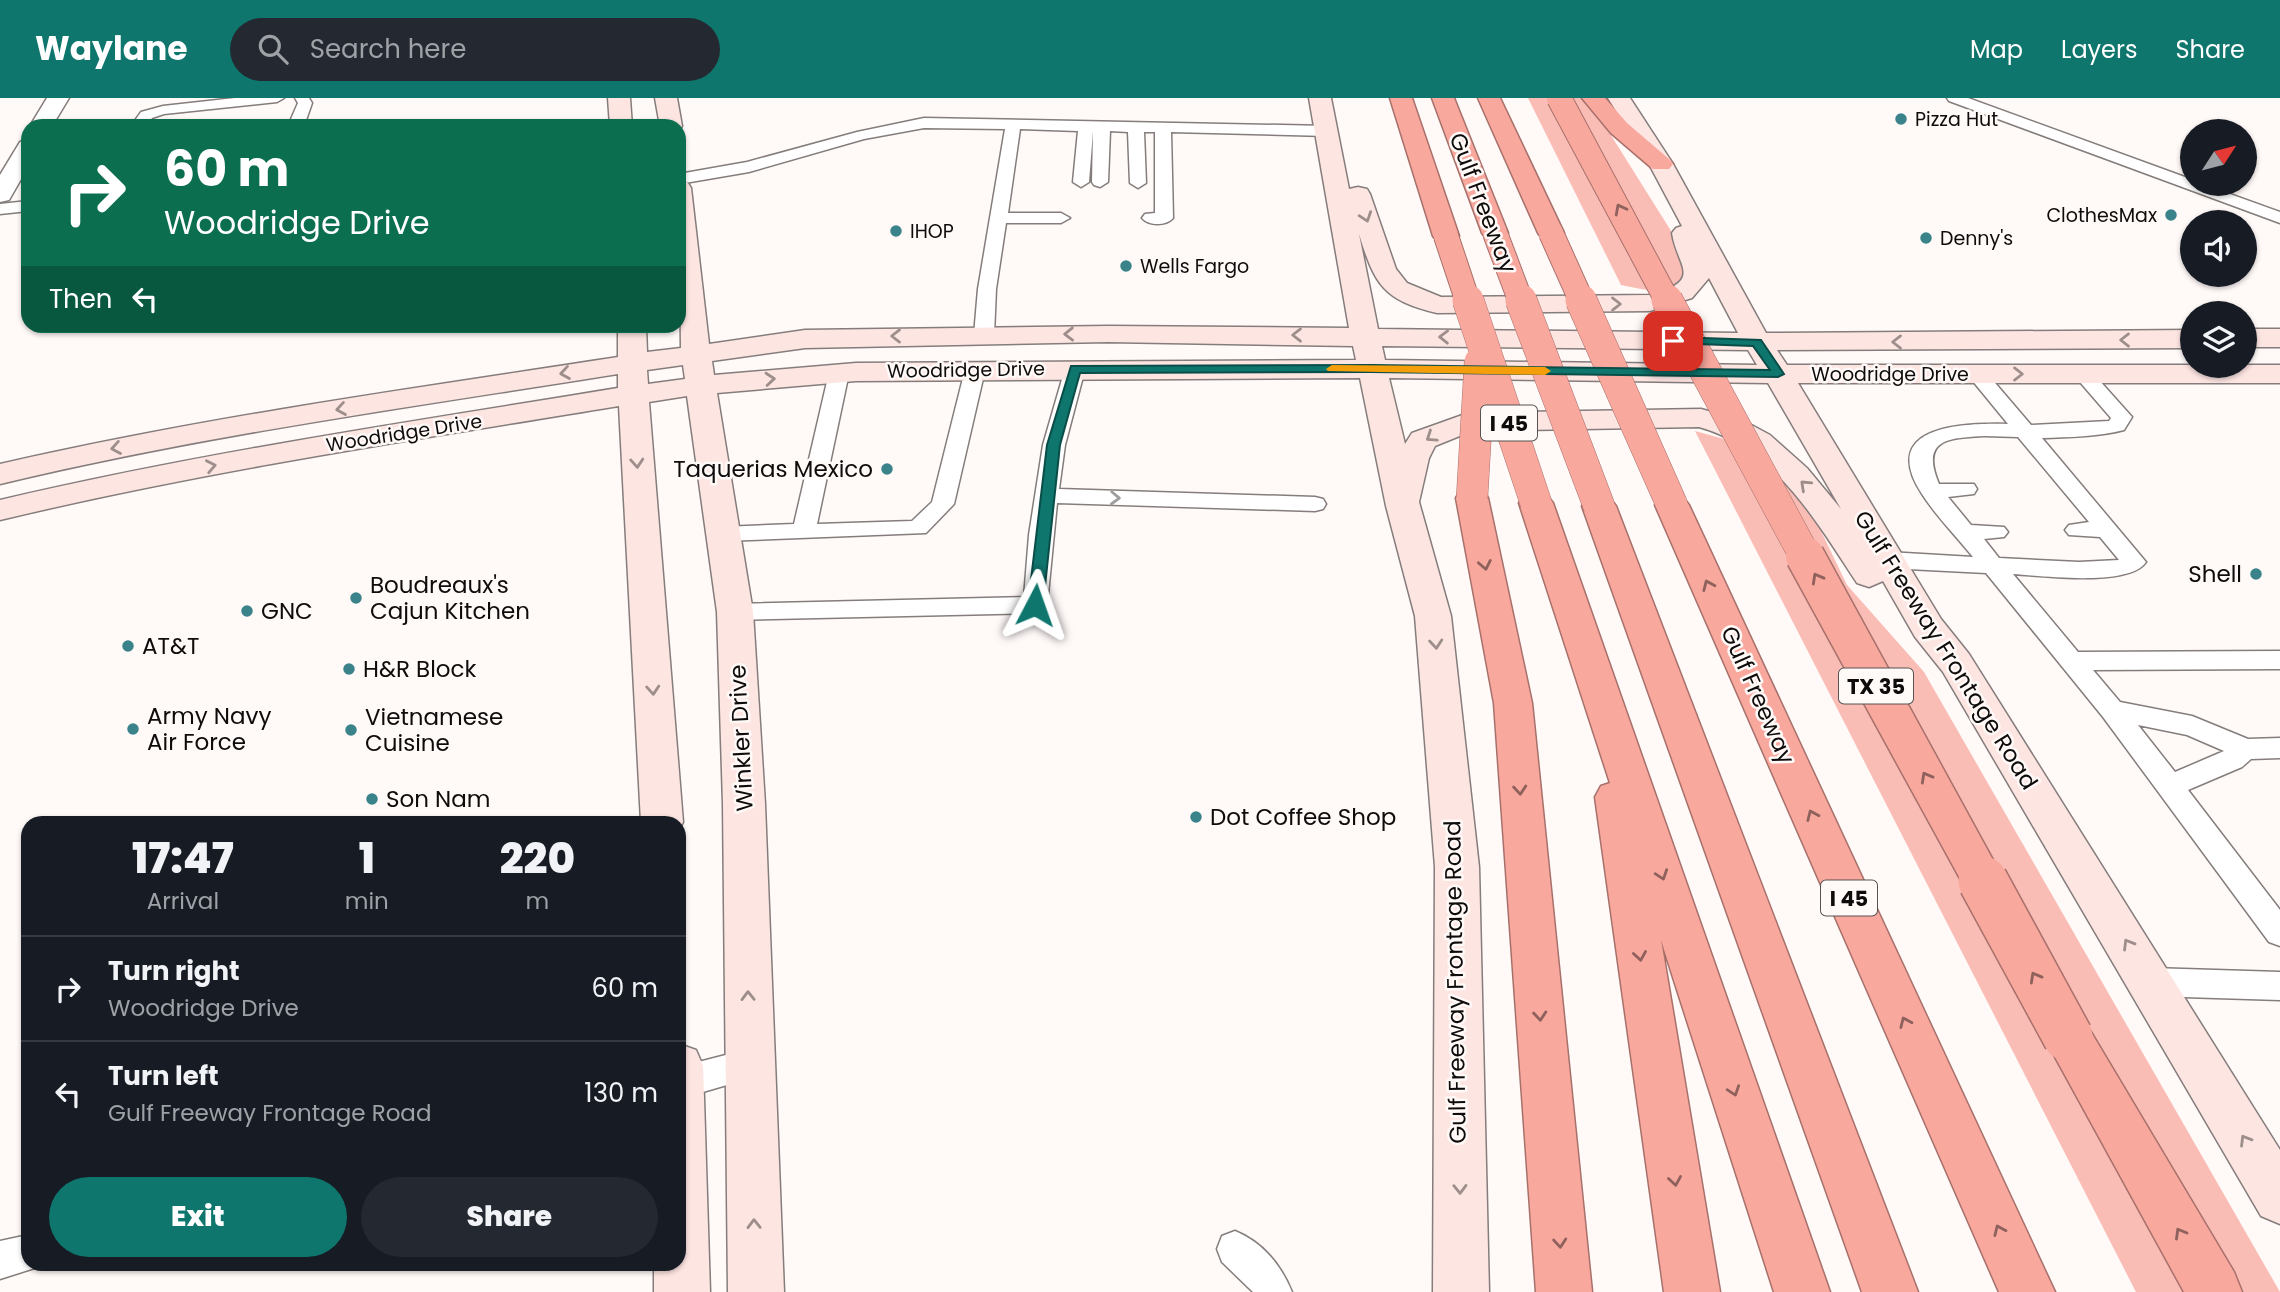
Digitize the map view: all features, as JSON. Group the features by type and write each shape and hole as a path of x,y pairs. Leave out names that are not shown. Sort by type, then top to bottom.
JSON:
{"highway":[{"name":"Gulf Freeway","path":"1401,98 1802,1292"},
{"name":"Gulf Freeway","path":"1443,98 1599,506 1890,1292"},
{"name":"Gulf Freeway","path":"1489,98 2026,1292"},
{"name":"TX 35","path":"1559,98 1783,516 2055,1013 2214,1292"},
{"path":"1593,98 1619,128 1661,164"},
{"path":"1482,343 1472,498 1513,703 1564,1292"},
{"path":"1600,695 1692,1292"}],"main road":[{"path":"619,98 620,119"},
{"path":"666,98 670,119"},
{"name":"Gulf Freeway Frontage Road","path":"1320,98 1372,369 1403,506 1433,616 1457,867 1461,1292"},
{"name":"Gulf Freeway Frontage Road","path":"1619,98 1661,164 1757,342 1928,628 1956,663 2280,1198"},
{"path":"1327,133 1342,147 1383,270 1397,289 1437,304 1650,303 1667,300 1683,293 1694,280 1698,265 1684,235 1692,225"},
{"name":"Winkler Drive","path":"686,256 696,354 735,612 744,804 756,1292"},
{"path":"632,333 662,816"},
{"name":"Woodridge Drive","path":"0,510 93,488 278,453 633,379 696,354 805,339 984,335 1365,336 1757,342 2180,339"},
{"path":"2257,338 2280,338"},
{"name":"Woodridge Drive","path":"0,474 89,453 211,431 633,379 702,385 839,373 1075,369 1372,369 1778,374 2280,373"},
{"path":"1403,506 1413,458 1423,440 1468,422 1701,418 1736,429 1767,449 1815,495 1875,584 1928,628"},
{"path":"682,1271 682,1292"}],"street":[{"path":"45,119 58,98"},
{"path":"0,195 21,159"}],"lane":[{"path":"144,119 163,110 277,98"},
{"path":"299,119 305,103 302,98"},
{"path":"1954,98 2280,218"},
{"path":"686,178 749,167 862,135 924,123 1327,133"},
{"path":"984,335 998,218 1013,125"},
{"path":"1081,182 1086,127"},
{"path":"1100,182 1103,127"},
{"path":"1121,168 1129,127"},
{"path":"1129,127 1138,183"},
{"path":"1152,218 1164,218 1163,128"},
{"path":"0,209 21,207"},
{"path":"998,218 1060,218"},
{"path":"735,612 1035,605 1054,445 1075,369"},
{"path":"723,534 918,528 943,504 975,370"},
{"path":"804,532 839,373"},
{"path":"1888,560 2079,569 2127,567 2134,562 1977,374"},
{"path":"2083,374 2122,417 2117,426 2099,430 1949,430 1926,442 1918,459 1923,477 1931,491 2112,710 2170,786 2266,897 2280,933"},
{"path":"2045,488 2072,488"},
{"path":"1931,491 1966,489"},
{"path":"1047,496 1315,504"},
{"path":"2077,530 2108,529"},
{"path":"1965,532 1996,532"},
{"path":"2072,661 2280,660"},
{"path":"2112,710 2192,726 2245,749 2280,748"},
{"path":"2170,786 2232,760 2245,749"},
{"path":"2151,982 2280,986"},
{"path":"686,1076 749,1064"},
{"path":"1236,1249 1266,1278 1273,1292"},
{"path":"0,1260 21,1255"}],"shaded area":[{"path":"1528,98 1584,98 1597,113 1683,250 1687,275 1680,282 1657,290 1621,285"},
{"path":"1695,431 1728,440 1760,455 1806,500 1847,585 1924,672 2280,1292 2136,1292"}],"slow traffic":[{"path":"1332,369 1545,371"}],"place":[{"name":"Pizza Hut","path":"1901,119"},
{"name":"ClothesMax","path":"2171,215"},
{"name":"IHOP","path":"896,231"},
{"name":"Denny's","path":"1926,238"},
{"name":"Wells Fargo","path":"1126,266"},
{"name":"Taquerias Mexico","path":"887,469"},
{"name":"Shell","path":"2256,574"},
{"name":"Boudreaux's Cajun Kitchen","path":"356,598"},
{"name":"GNC","path":"247,611"},
{"name":"AT&T","path":"128,646"},
{"name":"H&R Block","path":"349,669"},
{"name":"Army Navy Air Force","path":"133,729"},
{"name":"Vietnamese Cuisine","path":"351,730"},
{"name":"Son Nam","path":"372,799"},
{"name":"Dot Coffee Shop","path":"1196,817"}],"route":[{"path":"1035,605 1041,535 1054,445 1075,369 1372,369 1778,374 1757,342 1673,341"}]}
